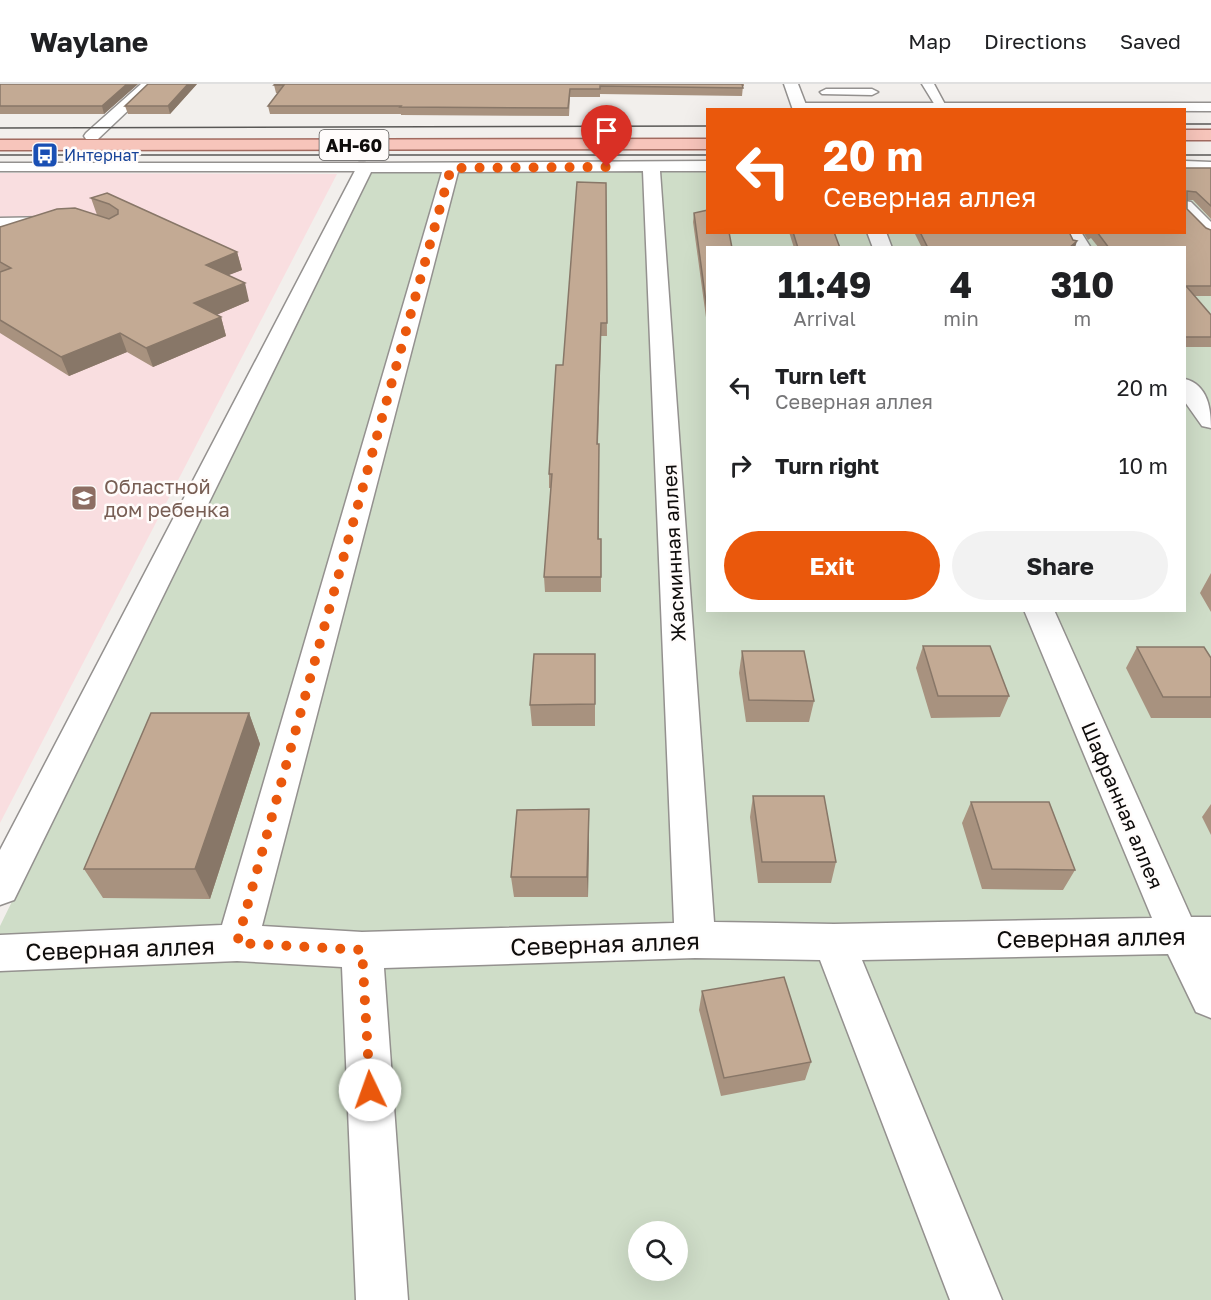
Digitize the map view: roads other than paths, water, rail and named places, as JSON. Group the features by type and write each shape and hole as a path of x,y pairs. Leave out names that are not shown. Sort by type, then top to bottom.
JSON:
{"main road":[{"path":"1186,135 1211,135"},
{"name":"АН-60","path":"0,136 706,136"},
{"name":"АН-60","path":"0,146 706,144"},
{"path":"1186,144 1211,144"}],"street":[{"path":"92,136 149,84"},
{"path":"791,84 801,108"},
{"path":"834,108 1211,107"},
{"name":"Жасминная аллея","path":"651,166 695,939"},
{"path":"0,888 365,167 706,166"},
{"path":"1186,166 1211,166"},
{"path":"237,943 451,168"},
{"path":"1186,207 1211,232"},
{"path":"1186,387 1211,421"},
{"name":"Шафранная аллея","path":"1040,612 1195,935 1211,998"},
{"name":"Северная аллея","path":"0,953 237,943 362,950 695,939 834,942 1195,935"},
{"path":"834,942 976,1300"},
{"path":"362,950 382,1300"}],"lane":[{"path":"928,84 944,108"},
{"path":"824,88 872,92"},
{"path":"824,88 834,108"},
{"path":"0,167 365,167"},
{"path":"2,224 64,220"}],"tram line":[{"path":"1186,124 1211,124"},
{"path":"0,128 706,126"},
{"path":"0,155 706,155"},
{"path":"1186,155 1211,155"}],"place":[{"name":"Интернат","path":"45,155"},
{"name":"Областной дом ребенка","path":"84,498"}]}
